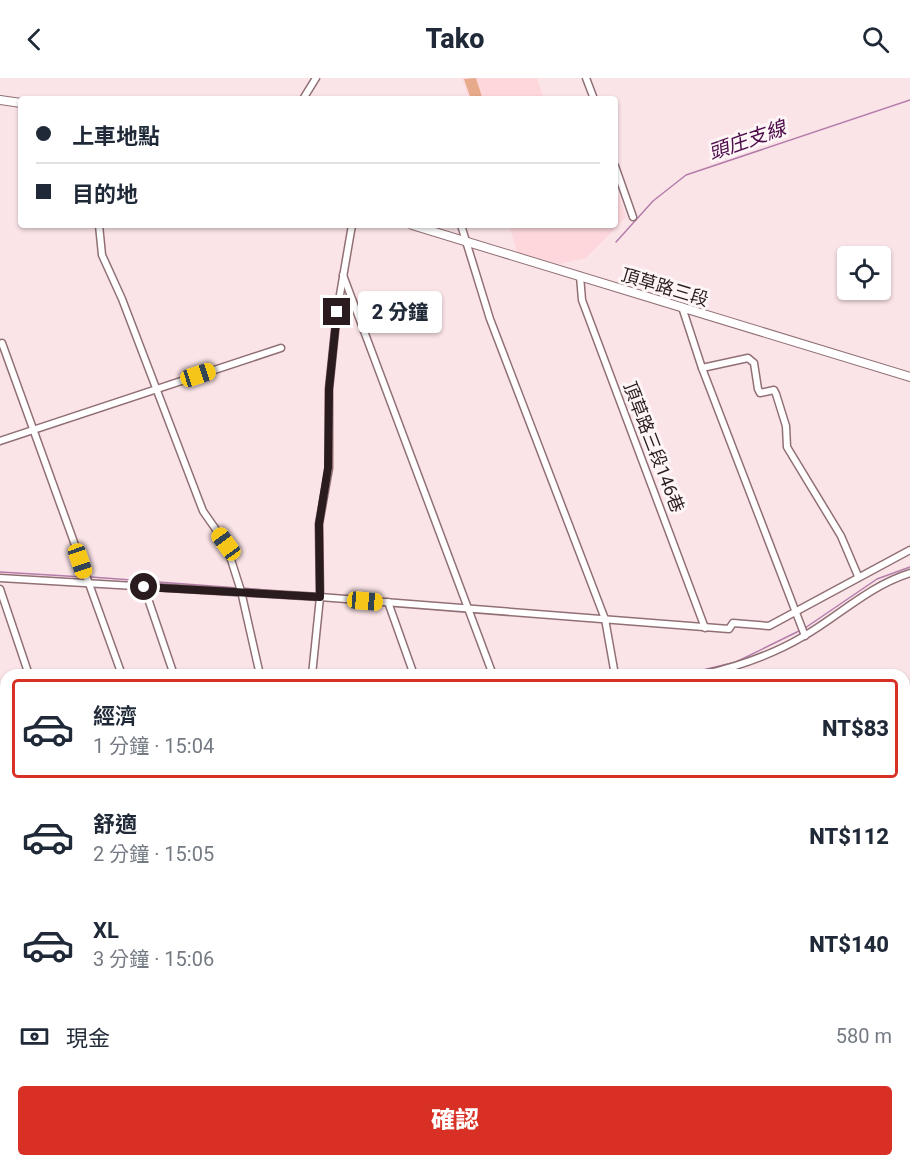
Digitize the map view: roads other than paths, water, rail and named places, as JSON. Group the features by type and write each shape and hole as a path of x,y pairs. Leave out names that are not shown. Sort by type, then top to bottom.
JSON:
{"street":[{"path":"305,96 316,78"},
{"path":"586,78 593,96"},
{"path":"0,100 18,103"},
{"path":"618,174 633,217"},
{"path":"99,228 102,255 122,298 203,511 226,544 241,591 260,669"},
{"path":"313,669 320,597 319,524 328,468 329,389 351,228"},
{"name":"頂草路三段","path":"421,228 910,377"},
{"path":"462,228 490,319 605,619 614,669"},
{"path":"343,274 491,669"},
{"name":"頂草路三段146巷","path":"579,276 582,300 705,628"},
{"path":"682,308 702,368 805,636"},
{"path":"2,343 120,669"},
{"path":"0,441 281,348"},
{"path":"702,368 748,358 754,363 758,389 760,393 771,390 776,394 786,426 787,447 841,536 858,576"},
{"path":"0,578 241,591 729,629 733,623 769,626 910,550"},
{"path":"724,669 748,663 805,636 877,587 910,573"},
{"path":"144,587 172,669"},
{"path":"0,589 27,669"},
{"path":"388,602 412,669"}],"waterway":[{"name":"頭庄支線","path":"616,242 653,201 686,175 910,100"},
{"path":"805,628 877,579 910,567"},
{"path":"0,572 83,577"},
{"path":"91,577 239,588"},
{"path":"243,588 298,593"},
{"path":"716,625 729,626"},
{"path":"734,626 759,628"},
{"path":"707,669 736,662 801,630"}]}
